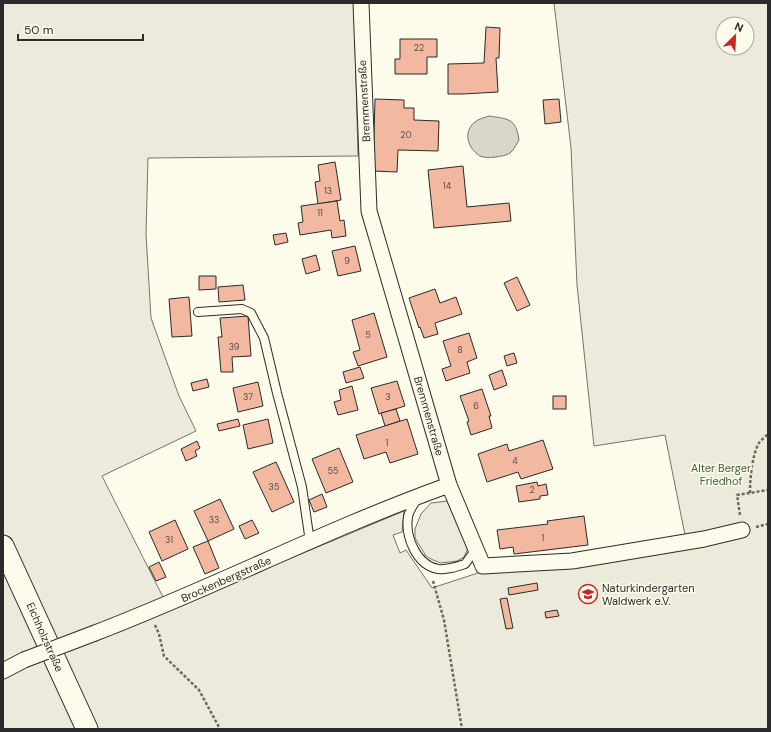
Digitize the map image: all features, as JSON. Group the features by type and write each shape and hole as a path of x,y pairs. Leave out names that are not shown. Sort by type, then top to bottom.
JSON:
{"main road":[{"name":"Eichholzstraße","path":"3,546 86,729"}],"street":[{"name":"Bremmenstraße","path":"361,3 369,211 449,485 483,566 572,561 704,539 742,530"},
{"name":"Brockenbergstraße","path":"3,671 24,660 150,612 418,496 449,485"}],"lane":[{"path":"198,312 242,309 251,313 264,338 302,488 310,542"},
{"path":"418,496 408,516 409,541 421,560 436,569 450,569 466,564 476,548"}],"path":[{"path":"750,493 750,479 753,461 759,443 768,434"},
{"path":"742,530 737,495 768,490"},
{"path":"436,569 433,580 444,620 462,729"},
{"path":"150,612 159,634 164,656 199,690 220,729"}],"green space":[{"name":"Alter Berger Friedhof","path":"3,3 354,3 358,156 148,158 146,234 151,318 179,396 196,431 102,476 169,609 404,511 402,532 393,535 400,553 406,550 432,588 484,571 686,540 665,435 594,446 577,285 571,148 554,3 768,3 768,729 3,729"},
{"path":"447,501 468,548 464,557 457,561 441,563 426,556 415,538 415,529 421,514 431,503"}],"shaded area":[{"path":"489,116 506,119 516,127 519,140 510,153 499,156 483,157 472,149 468,139 471,126 479,119"}],"building":[{"path":"486,27 500,28 499,58 496,58 498,92 448,94 448,64 484,63"},
{"path":"400,39 437,39 437,57 427,57 427,74 395,74 395,59 400,59"},
{"path":"375,99 404,100 404,108 414,108 414,120 439,121 438,151 398,150 397,172 373,171"},
{"path":"559,99 561,122 545,124 543,100"},
{"path":"335,162 341,200 318,204 315,182 320,181 318,165"},
{"path":"463,166 467,207 509,203 511,221 434,228 428,170"},
{"path":"337,201 340,221 344,220 346,236 332,238 331,230 300,235 298,223 303,222 301,206"},
{"path":"286,233 288,242 275,245 273,235"},
{"path":"355,246 361,271 338,276 332,251"},
{"path":"316,255 320,270 306,274 302,259"},
{"path":"199,276 216,276 216,289 199,290"},
{"path":"517,277 530,305 517,311 504,283"},
{"path":"243,285 245,300 219,302 218,287"},
{"path":"435,289 440,303 456,297 462,314 435,323 438,334 424,338 409,298"},
{"path":"189,297 192,336 172,337 169,299"},
{"path":"374,313 387,357 358,366 353,352 360,350 352,320"},
{"path":"248,316 251,356 232,357 233,372 221,372 218,337 222,337 220,318"},
{"path":"469,333 477,358 467,362 470,373 446,381 442,369 451,366 443,341"},
{"path":"514,353 517,363 507,366 504,356"},
{"path":"360,367 364,378 346,383 343,372"},
{"path":"502,370 507,385 494,390 489,375"},
{"path":"207,379 209,387 193,391 191,383"},
{"path":"397,381 405,406 379,414 371,388"},
{"path":"258,382 263,406 238,412 233,388"},
{"path":"352,386 358,410 338,415 334,402 341,400 339,390"},
{"path":"482,389 491,416 489,416 492,428 471,435 467,422 469,421 460,396"},
{"path":"553,396 566,396 566,409 553,409"},
{"path":"396,409 400,421 385,426 381,413"},
{"path":"238,419 240,426 219,431 217,424"},
{"path":"268,419 273,443 248,449 243,425"},
{"path":"407,419 418,454 390,463 386,452 364,459 356,435"},
{"path":"543,440 553,469 521,479 518,472 487,482 478,454 507,444 509,451"},
{"path":"197,441 200,448 195,451 197,456 186,461 181,449"},
{"path":"339,448 353,482 326,493 312,459"},
{"path":"276,462 294,502 272,512 253,472"},
{"path":"537,482 538,486 546,484 548,495 540,496 540,499 519,502 516,486"},
{"path":"322,494 327,507 314,512 309,500"},
{"path":"220,499 234,529 208,541 194,511"},
{"path":"584,516 588,545 514,554 513,547 500,549 497,530 548,524 547,521"},
{"path":"175,520 188,549 162,561 149,532"},
{"path":"252,520 259,533 245,539 239,526"},
{"path":"208,541 219,568 205,574 193,547"},
{"path":"159,562 166,577 156,581 149,567"},
{"path":"537,583 538,590 509,595 508,588"},
{"path":"507,598 513,628 506,629 500,599"},
{"path":"557,610 559,616 546,618 545,612"}],"place":[{"name":"Naturkindergarten Waldwerk e.V.","path":"588,594"}]}
